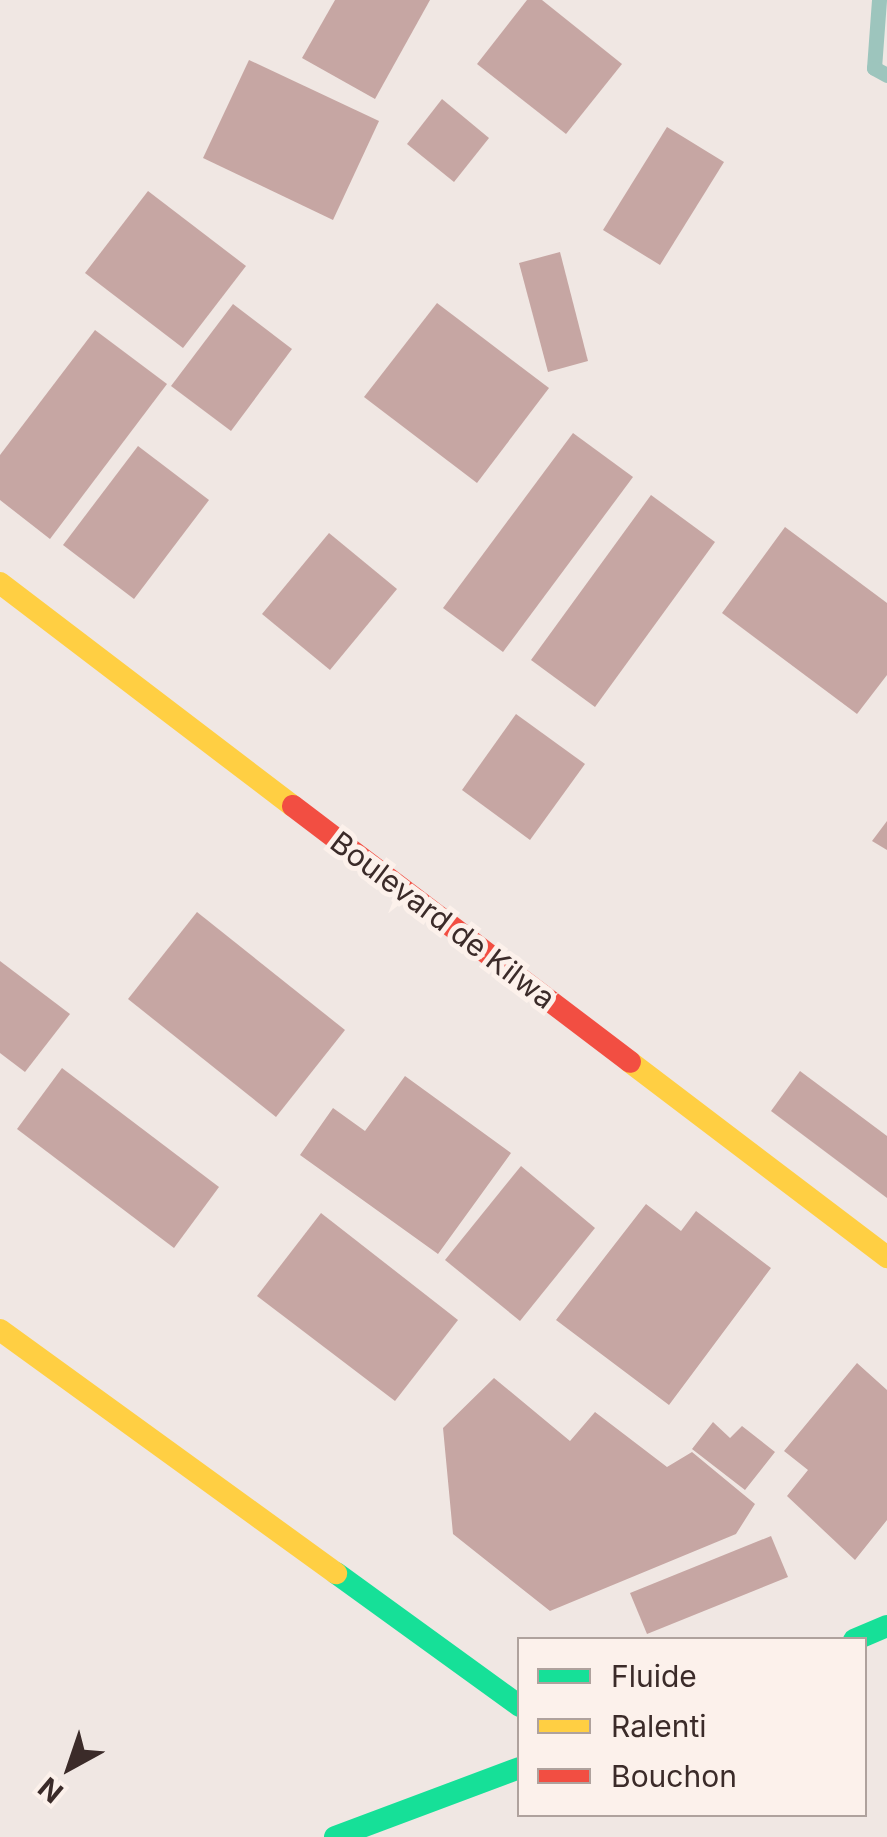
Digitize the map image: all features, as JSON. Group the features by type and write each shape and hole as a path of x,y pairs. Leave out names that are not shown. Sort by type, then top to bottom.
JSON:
{"street":[{"name":"Boulevard de Kilwa","path":"0,583 887,1257"},
{"path":"0,1330 517,1704"},
{"path":"861,1637 887,1626"},
{"path":"335,1837 517,1769"}],"building":[{"path":"335,0 430,0 375,99 302,58"},
{"path":"527,0 542,0 622,64 566,134 477,64"},
{"path":"249,60 379,121 333,220 203,158"},
{"path":"442,99 489,138 454,182 407,144"},
{"path":"667,127 724,162 660,265 603,230"},
{"path":"148,191 246,266 183,348 85,273"},
{"path":"560,252 588,361 548,372 519,263"},
{"path":"437,303 549,388 477,483 364,397"},
{"path":"233,304 292,349 231,431 171,386"},
{"path":"95,330 167,384 50,539 0,500 0,455"},
{"path":"573,433 633,477 503,652 443,608"},
{"path":"138,446 209,500 134,599 63,545"},
{"path":"651,495 715,542 595,707 531,660"},
{"path":"785,527 887,603 887,675 857,714 722,613"},
{"path":"329,533 397,589 330,670 262,614"},
{"path":"516,714 585,764 530,840 462,790"},
{"path":"887,821 887,850 872,841"},
{"path":"197,912 345,1030 276,1117 128,999"},
{"path":"0,961 70,1014 25,1072 0,1053"},
{"path":"62,1068 219,1187 174,1248 17,1129"},
{"path":"800,1071 887,1136 887,1198 771,1111"},
{"path":"405,1076 511,1153 438,1254 300,1155 333,1108 365,1131"},
{"path":"521,1166 595,1228 520,1321 445,1260"},
{"path":"646,1204 681,1231 696,1211 771,1268 669,1405 556,1320"},
{"path":"321,1213 458,1320 395,1401 257,1296"},
{"path":"857,1363 887,1390 887,1520 855,1560 787,1496 808,1470 784,1451"},
{"path":"494,1378 570,1441 595,1412 667,1467 692,1452 755,1504 736,1534 550,1611 453,1534 443,1428"},
{"path":"713,1422 730,1438 742,1426 775,1452 745,1490 692,1449"},
{"path":"771,1536 788,1577 647,1634 630,1593"}],"waterway":[{"path":"879,0 874,68 887,75"}],"traffic: fast":[{"path":"336,1573 517,1704"},
{"path":"861,1637 887,1626"},
{"path":"335,1837 517,1769"}],"traffic: slow":[{"path":"0,583 293,806"},
{"path":"630,1062 887,1257"},
{"path":"0,1330 336,1573"}],"traffic: jam":[{"path":"293,806 630,1062"}]}
